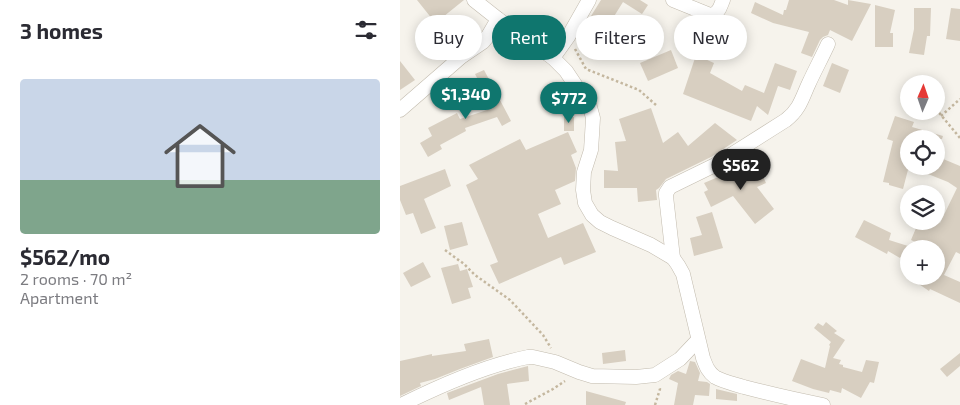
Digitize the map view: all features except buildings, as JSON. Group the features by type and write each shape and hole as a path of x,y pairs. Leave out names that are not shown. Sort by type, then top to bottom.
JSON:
{"street":[{"path":"474,0 492,15"},
{"path":"566,40 589,0"},
{"path":"673,0 710,15 718,12 722,0"},
{"path":"400,110 461,57 483,42 492,30"},
{"path":"673,258 666,196 670,187 715,165 794,114 828,44"},
{"path":"555,60 566,70 592,112 592,135 584,172 583,190 586,208 600,222 651,245 673,258 678,264 683,274 698,340 707,368 723,381 785,398 823,405"},
{"path":"401,405 495,365 528,357 555,362 592,376 636,377 655,375 680,359 698,340"}],"path":[{"path":"568,37 586,69 639,90 656,105"},
{"path":"945,113 960,99"},
{"path":"945,120 960,138"},
{"path":"444,250 510,300 542,335 551,348 555,362"},
{"path":"525,404 554,389 579,372"},
{"path":"655,375 660,389 655,405"}]}
